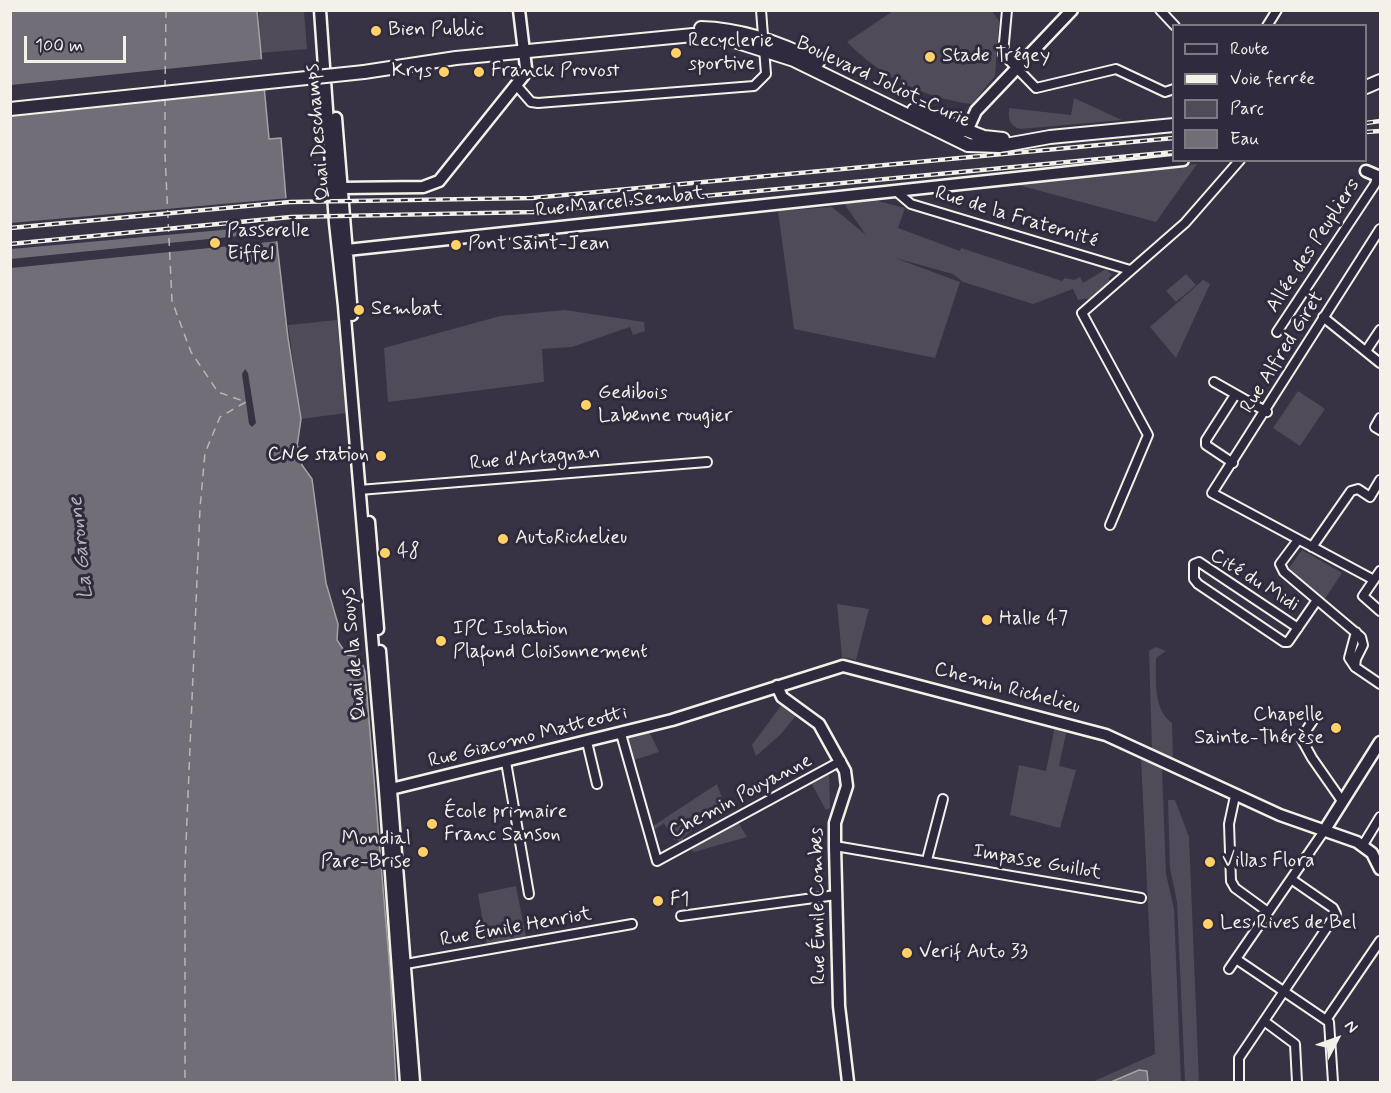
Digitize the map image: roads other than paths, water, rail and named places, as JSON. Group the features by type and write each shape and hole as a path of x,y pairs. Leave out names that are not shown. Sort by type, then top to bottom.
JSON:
{"main road":[{"name":"Boulevard Joliot-Curie","path":"363,68 524,48 693,35 763,44 813,60 912,110 967,131 999,139 1172,119"},
{"name":"Boulevard Joliot-Curie","path":"763,44 952,138 982,146 1172,125"},
{"path":"10,102 363,68"},
{"path":"10,109 363,68"}],"street":[{"name":"Quai Deschamps","path":"320,10 330,129 339,184 335,223"},
{"name":"Quai Deschamps","path":"327,10 342,254"},
{"path":"339,184 423,187 439,181 517,86 526,71 519,10"},
{"path":"517,86 531,102 538,104 754,86 766,74 761,10"},
{"path":"1007,10 1003,52 1017,69 1038,88 1116,69 1165,92 1172,88"},
{"path":"908,115 947,129 967,131 976,111 1072,10"},
{"path":"1160,10 1173,24"},
{"path":"1268,24 1277,10"},
{"name":"Rue Marcel Sembat","path":"342,254 1172,161"},
{"path":"1110,525 1148,435 1082,317 1082,313 1185,223 1238,162"},
{"path":"1366,171 1379,177"},
{"name":"Allée des Peupliers","path":"1277,332 1379,177"},
{"name":"Rue de la Fraternité","path":"897,192 911,204 1130,270"},
{"name":"Quai de la Souys","path":"335,223 342,254 414,1083"},
{"name":"Rue Alfred Giret","path":"1298,540 1212,493 1267,412 1323,317 1380,230"},
{"path":"1323,317 1380,363"},
{"path":"1366,351 1380,330"},
{"path":"1214,382 1267,412"},
{"path":"1233,463 1206,444 1206,440 1235,395"},
{"path":"1380,418 1375,427 1380,430"},
{"name":"Rue d'Artagnan","path":"363,490 707,462"},
{"path":"1312,547 1351,490 1358,489 1370,496 1380,480"},
{"path":"1298,540 1374,580"},
{"name":"Cité du Midi","path":"1298,540 1280,564 1284,573 1361,637 1364,645 1356,659 1355,667 1380,684"},
{"name":"Cité du Midi","path":"1298,628 1199,562 1194,564 1194,579 1198,584 1276,637 1288,642 1298,628 1317,600"},
{"path":"1380,571 1363,599 1380,611"},
{"name":"Chemin Richelieu","path":"672,720 836,666 850,667 1091,729 1235,796 1363,845"},
{"name":"Rue Émile Combes","path":"777,686 782,697 819,724 841,761 847,786 835,823 839,1006 848,1083"},
{"path":"1314,719 1301,738 1342,801"},
{"name":"Rue Giacomo Matteotti","path":"388,790 672,720"},
{"name":"Chemin Pouyanne","path":"621,734 657,861 841,761"},
{"path":"587,742 597,784"},
{"path":"1229,969 1324,831 1380,742"},
{"path":"506,762 529,894"},
{"path":"1235,796 1229,824 1231,881 1235,888 1268,912"},
{"path":"927,861 943,799"},
{"path":"1380,817 1363,845 1372,853 1380,869"},
{"name":"Impasse Guillot","path":"836,846 1141,898"},
{"path":"1239,1083 1239,1058 1336,914 1333,908 1291,879"},
{"path":"681,916 836,895"},
{"name":"Rue Émile Henriot","path":"402,964 632,924"},
{"path":"1326,1020 1380,941"},
{"path":"1236,959 1326,1020 1330,1026 1333,1083"},
{"name":"Quai de la Souys","path":"402,964 406,1083"},
{"path":"1264,1021 1295,1044 1297,1083"}],"water":[{"name":"La Garonne","path":"10,11 257,11 269,139 281,138 286,199 272,201 288,338 301,419 297,447 300,447 302,465 312,479 326,583 338,624 337,640 347,655 360,657 365,672 390,971 396,1082 11,1082"},
{"path":"1139,1070 1147,1071 1148,1082 1111,1082"}],"railway":[{"path":"1367,123 1380,121"},
{"path":"1367,132 1380,131"},
{"path":"10,228 290,202 532,198 1172,138"},
{"path":"10,244 291,217 533,212 1172,152"}],"place":[{"name":"Bien Public","path":"376,31"},
{"name":"Recyclerie sportive","path":"676,53"},
{"name":"Stade Trégey","path":"930,57"},
{"name":"Krys","path":"444,72"},
{"name":"Franck Provost","path":"479,72"},
{"name":"Passerelle Eiffel","path":"215,243"},
{"name":"Pont Saint-Jean","path":"456,245"},
{"name":"Sembat","path":"359,310"},
{"name":"Gedibois Labenne rougier","path":"586,405"},
{"name":"CNG station","path":"381,456"},
{"name":"AutoRichelieu","path":"503,539"},
{"name":"48","path":"385,553"},
{"name":"Halle 47","path":"987,620"},
{"name":"IPC Isolation Plafond Cloisonnement","path":"441,641"},
{"name":"Chapelle Sainte-Thérèse","path":"1336,728"},
{"name":"École primaire Franc Sanson","path":"432,824"},
{"name":"Mondial Pare-Brise","path":"423,852"},
{"name":"Villas Flora","path":"1210,862"},
{"name":"F1","path":"658,901"},
{"name":"Les Rives de Bel","path":"1208,924"},
{"name":"Verif Auto 33","path":"907,953"}]}
